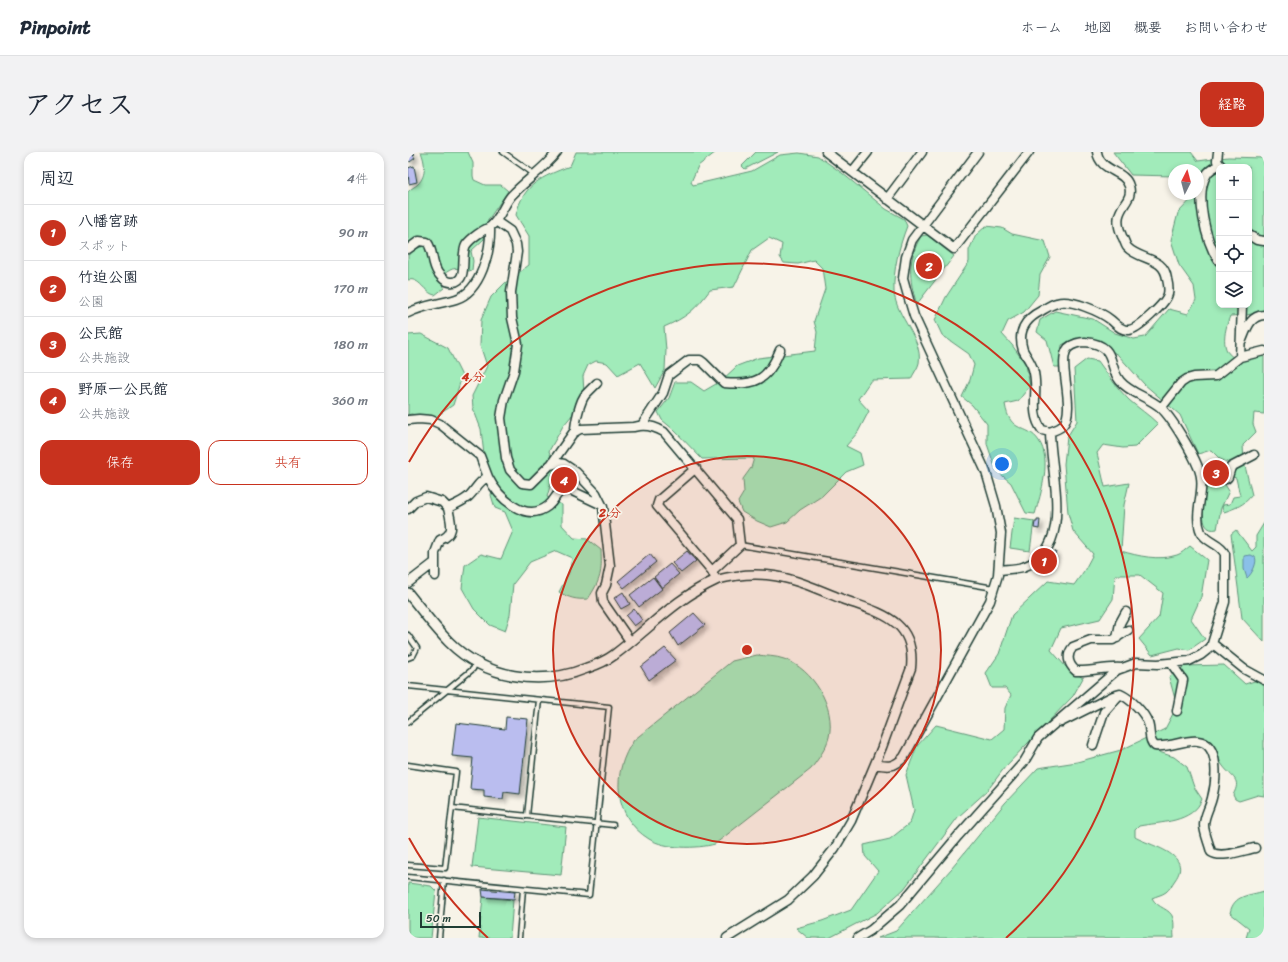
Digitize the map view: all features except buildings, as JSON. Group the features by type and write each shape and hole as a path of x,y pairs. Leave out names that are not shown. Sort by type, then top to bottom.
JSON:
{"street":[{"path":"408,313 421,307 456,299 469,291 477,283 485,264 494,224 502,210 512,196 557,152"},
{"path":"826,152 954,249 1028,153"},
{"path":"852,172 868,152"},
{"path":"887,198 922,152"},
{"path":"875,764 888,767 897,764 904,757 978,624 994,588 998,570 1001,533 996,506 986,472 914,316 903,278 906,257 912,240 978,152"},
{"path":"858,938 871,930 900,905 958,836 1024,762 1038,738 1118,670 1136,663 1171,662 1194,659 1204,653 1213,644 1225,602 1225,558 1221,548 1204,537 1201,531 1198,521 1202,480 1198,467 1191,453 1161,408 1120,381 1109,353 1105,349 1089,343 1081,342 1068,348 1066,352 1065,368 1068,405 1066,421 1062,427 1050,432 1042,430 1034,415 1037,388 1033,368 1023,349 1020,336 1024,324 1034,314 1058,302 1069,303 1096,311 1119,328 1128,330 1138,326 1144,321 1164,301 1168,294 1166,273 1163,267 1150,258 1135,253 1127,246 1117,225 1118,215 1130,195 1130,186 1126,180 1104,166 1098,157 1097,152"},
{"path":"1218,152 1217,161 1219,164"},
{"path":"1216,169 1206,175 1201,194 1206,230 1216,256"},
{"path":"408,249 419,241 427,242 432,248 436,270 442,278 454,282 461,278 466,245 485,229 494,224"},
{"path":"494,224 510,231 516,244 517,252 511,292 512,318 518,344 514,371 501,409 503,441 506,458 514,476 522,482 531,484 552,463 575,431 575,425 586,394 591,391 597,383"},
{"path":"1250,236 1256,240 1264,241"},
{"path":"1240,357 1242,308"},
{"path":"1241,342 1253,318 1264,315"},
{"path":"642,425 657,399 663,393 669,375 689,360 700,360 724,383 743,384 759,380 768,374 780,350"},
{"path":"1161,408 1181,383 1187,379 1194,377 1216,376 1240,357 1264,351"},
{"path":"408,420 431,420 440,424 480,456 488,477 502,495 512,505 523,511 534,513 540,511 550,505 557,493 568,489 602,505"},
{"path":"575,431 585,428 634,427 642,425 658,428 664,432 696,468 737,519 740,545 712,571"},
{"path":"998,570 1019,568 1032,563 1046,550 1053,538 1056,522 1050,432"},
{"path":"1202,480 1226,479 1231,467 1254,455"},
{"path":"552,463 564,464 576,472 593,489 602,505 610,566 606,585 602,593 603,602 630,641"},
{"path":"696,468 658,500 657,506 712,571 716,580"},
{"path":"448,508 467,497 476,489 482,480 488,477"},
{"path":"408,509 416,502 426,497 442,502 448,508 451,526 450,534 446,538 440,540 434,553 435,576"},
{"path":"408,583 434,563"},
{"path":"408,593 449,642 477,662 504,674 529,678 553,677 576,672 597,664 613,656 679,601 695,590 716,580 750,573 788,578 874,610 889,617 899,625 907,636 910,646 912,655 910,668 875,764 851,821 835,848 813,876 788,900 727,938"},
{"path":"1116,638 1120,623 1126,612"},
{"path":"1124,668 1112,666 1089,671 1076,671 1069,662 1069,654 1073,647 1091,640 1113,640 1128,630"},
{"path":"1213,644 1244,669 1264,680"},
{"path":"1171,662 1183,680 1177,711"},
{"path":"1052,725 1120,694"},
{"path":"1093,745 1104,712 1120,694"},
{"path":"1120,694 1144,714 1149,726 1151,740 1155,746 1170,746 1195,740 1204,743 1211,751 1215,763 1214,787 1204,826 1212,853 1222,854 1255,848"}],"lane":[{"path":"503,152 534,174"},
{"path":"740,545 994,588"},
{"path":"408,635 417,648 413,656 408,658"},
{"path":"408,722 473,670 477,662"},
{"path":"408,686 609,707 589,895 408,877"},
{"path":"527,816 539,700"},
{"path":"408,764 456,772 445,868 408,865"},
{"path":"452,808 613,825"},
{"path":"439,938 444,880"},
{"path":"519,938 523,889"}],"green space":[{"path":"421,152 468,152 473,163 474,180 485,185 501,185 508,191 488,220 484,239 471,251 473,261 472,270 469,271 455,268 447,272 443,275 444,288 435,295 431,294 416,281 408,280 408,254 427,245 430,240 418,237 408,245 408,192 418,184 423,177 424,164"},
{"path":"576,152 716,152 698,166 691,182 693,185 752,171 780,155 799,153 818,156 842,173 886,209 904,219 907,226 897,258 894,275 894,292 899,310 917,345 919,363 911,379 871,380 858,399 869,411 858,432 846,446 860,453 863,465 846,472 822,496 800,510 787,522 771,527 742,512 738,502 744,492 743,479 751,468 754,458 702,459 674,430 662,420 658,412 669,398 675,382 691,382 704,391 721,381 737,366 758,358 815,351 817,332 814,321 825,289 822,268 814,260 798,264 784,263 780,257 782,244 769,238 752,250 734,287 710,290 700,303 690,312 679,320 664,327 666,350 665,370 655,388 640,363 618,375 607,363 596,361 588,365 583,376 584,393 578,408 563,426 549,451 555,468 547,497 562,505 562,525 574,538 587,539 601,550 600,576 588,599 576,599 559,592 569,573 572,558 556,551 530,562 513,584 510,615 505,631 490,625 474,609 462,588 465,565 481,554 501,559 513,531 505,512 495,508 491,495 494,481 484,455 481,429 473,408 472,396 487,366 480,345 481,320 491,297 505,283 529,265 529,236 516,215 523,196 542,178 570,166"},
{"path":"756,152 778,152 745,169 742,166"},
{"path":"1113,152 1191,152 1198,161 1228,157 1264,158 1264,311 1247,315 1230,316 1226,329 1225,343 1229,354 1234,357 1245,359 1264,355 1264,414 1254,413 1253,424 1256,432 1243,445 1244,462 1252,495 1240,506 1224,512 1222,508 1223,505 1230,504 1233,497 1240,496 1236,478 1229,476 1227,462 1220,459 1211,450 1198,454 1180,415 1144,384 1118,355 1096,342 1076,338 1062,345 1060,367 1054,367 1047,340 1037,332 1040,320 1055,311 1093,319 1115,333 1134,339 1145,337 1169,309 1188,314 1196,300 1194,286 1179,265 1171,240 1178,213 1190,200 1204,200 1204,164 1168,164 1168,176 1131,175"},
{"path":"986,226 1002,228 1012,234 1045,241 1050,257 1040,275 1038,295 1024,312 1008,321 1002,334 1026,365 1030,386 1018,401 1005,404 1007,414 1015,425 1029,432 1039,441 1045,457 1044,477 1035,514 1026,513 1011,483 996,470 987,444 987,424 972,405 962,397 970,380 974,365 969,354 942,335 935,320 946,297 969,262 969,250 976,235"},
{"path":"927,235 954,256 917,304 911,278 912,261 921,236"},
{"path":"421,334 448,348 462,376 453,405 434,418 411,414 408,415 408,335"},
{"path":"1087,359 1098,361 1129,400 1158,424 1135,447 1123,448 1103,445 1097,453 1105,487 1129,483 1124,505 1121,551 1141,556 1163,558 1182,553 1190,546 1207,560 1201,597 1191,619 1205,639 1189,650 1179,648 1152,655 1139,639 1159,617 1163,593 1140,575 1115,575 1113,599 1100,619 1061,628 1051,650 1066,667 1083,678 1073,696 1005,767 987,791 958,817 904,889 877,913 829,938 808,938 796,928 822,921 851,910 878,871 865,856 864,845 890,839 910,823 914,810 906,775 917,746 936,725 992,739 1004,729 1005,708 1011,695 1005,688 992,688 986,673 999,654 1012,615 1048,581 1074,585 1084,571 1093,554 1073,531 1068,513 1064,464 1067,437 1077,421 1074,369"},
{"path":"1213,482 1224,483 1229,491 1221,508 1217,529 1210,529 1206,526 1203,513 1206,485"},
{"path":"1014,518 1034,521 1030,551 1010,548"},
{"path":"1264,523 1264,642 1242,618 1231,534 1236,530 1252,551 1256,547 1256,536"},
{"path":"757,655 781,658 795,664 813,680 820,690 829,714 830,725 828,741 822,754 811,769 715,844 699,847 681,847 664,845 649,839 637,830 628,819 622,806 619,793 619,780 622,766 634,740 732,661"},
{"path":"1224,665 1245,684 1264,678 1264,796 1258,795 1239,801 1235,799 1233,795 1236,790 1235,779 1222,764 1215,749 1200,744 1152,746 1153,750 1174,757 1187,767 1194,787 1202,799 1198,807 1184,817 1166,822 1139,826 1135,830 1135,837 1168,852 1175,857 1179,864 1179,871 1169,889 1152,898 1157,904 1167,910 1173,918 1174,938 878,938 896,931 952,868 1005,803 1038,768 1077,762 1121,750 1165,729 1177,706 1169,677 1185,666"},
{"path":"478,817 566,827 561,875 472,867"},
{"path":"408,883 431,886 436,891 431,938 408,938"},
{"path":"1264,891 1264,938 1246,938 1249,928 1230,913 1232,907 1235,902 1243,897"},
{"path":"483,897 513,900 510,938 479,938"}],"water":[{"path":"1251,555 1255,557 1256,562 1253,571 1247,578 1244,569 1244,556"}],"place":[{"name":"竹迫公園","path":"929,266"},
{"name":"公民館","path":"1216,473"},
{"name":"野原一公民館","path":"564,480"},
{"name":"八幡宮跡","path":"1044,561"}]}
